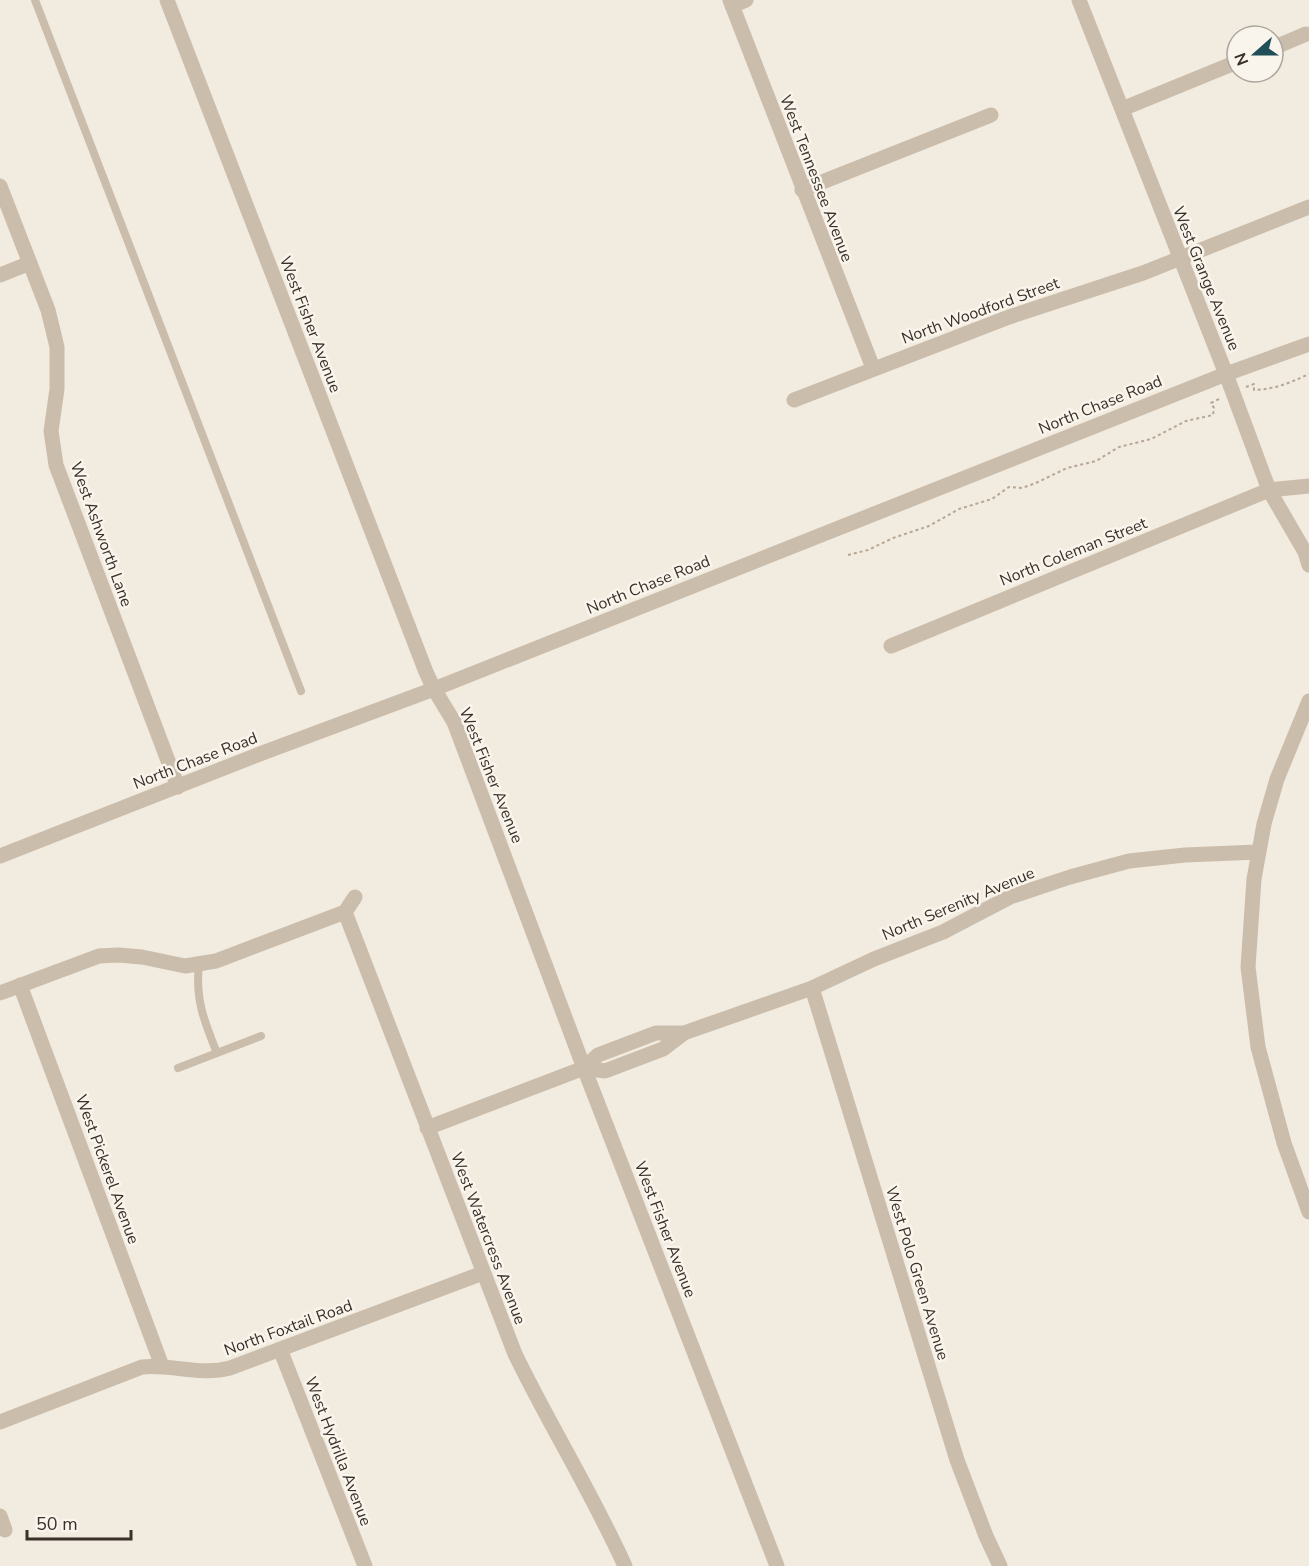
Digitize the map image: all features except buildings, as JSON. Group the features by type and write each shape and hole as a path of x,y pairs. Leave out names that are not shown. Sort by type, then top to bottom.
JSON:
{"street":[{"name":"West Fisher Avenue","path":"167,0 422,661 434,689 454,722 584,1068 777,1566"},
{"name":"West Grange Avenue","path":"1079,0 1226,374 1269,490 1305,552 1309,565"},
{"name":"West Tennessee Avenue","path":"736,2 802,190 873,368"},
{"path":"1285,43 1306,34"},
{"path":"1122,109 1225,67"},
{"path":"802,190 991,116"},
{"name":"West Ashworth Lane","path":"0,186 48,310 57,347 57,389 51,430 56,465 178,787"},
{"name":"North Woodford Street","path":"794,400 873,368 1042,306 1143,273 1309,207"},
{"path":"0,275 30,263"},
{"name":"North Chase Road","path":"0,856 434,689 1226,374 1309,344"},
{"name":"North Coleman Street","path":"891,646 1269,490 1309,486"},
{"path":"1309,701 1277,779 1258,852 1248,967 1258,1047 1284,1143 1309,1212"},
{"name":"North Serenity Avenue","path":"427,1128 584,1068 598,1055 656,1033 684,1033 812,988 874,958 943,932 1010,897 1070,877 1129,861 1185,855 1258,852"},
{"path":"0,993 99,956 142,957 185,966 228,957 345,912 355,897"},
{"name":"West Watercress Avenue","path":"345,912 483,1273 525,1374 592,1497 625,1566"},
{"name":"West Pickerel Avenue","path":"20,985 162,1366"},
{"name":"West Polo Green Avenue","path":"812,988 957,1460 1000,1566"},
{"name":"North Foxtail Road","path":"0,1422 142,1367 162,1366 216,1372 483,1273"},
{"name":"West Hydrilla Avenue","path":"280,1349 364,1566"}],"lane":[{"path":"35,0 301,691"},
{"path":"199,964 197,985 200,1006 217,1053"},
{"path":"178,1068 261,1036"}],"path":[{"path":"1254,384 1254,390 1269,389 1285,385 1309,374"},
{"path":"848,555 929,526 958,509 992,499 1009,487 1022,488 1067,468 1096,461 1119,447 1151,439 1186,420 1213,415 1211,402"}]}
